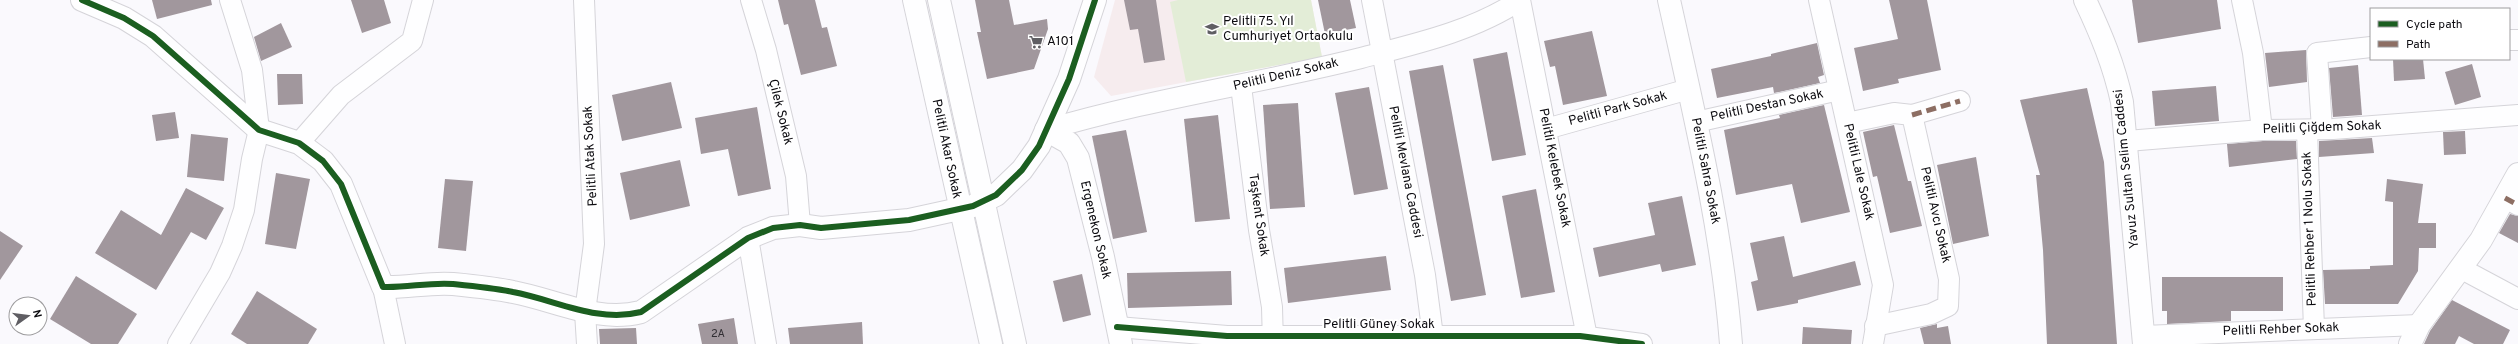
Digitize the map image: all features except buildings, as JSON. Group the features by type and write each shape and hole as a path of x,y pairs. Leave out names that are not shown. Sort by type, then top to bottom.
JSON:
{"street":[{"path":"82,0 124,18 153,36 259,130 299,143 323,161 341,184 383,287 395,344"},
{"path":"178,344 220,274 232,246 244,210 252,159 259,130 252,70 230,0"},
{"path":"299,143 341,95 412,41 423,0"},
{"name":"Pelitli Atak Sokak","path":"584,0 594,244 585,312 587,344"},
{"name":"Çilek Sokak","path":"751,0 766,50 796,176 800,225"},
{"name":"Pelitli Akar Sokak","path":"914,0 990,344"},
{"name":"Pelitli Akar Sokak","path":"939,0 985,202 1015,344"},
{"path":"383,287 452,284 514,292 585,312 628,315 641,312 748,238 773,228 800,225 821,228 901,221 960,209 985,202 1009,184 1033,158 1069,79 1095,0"},
{"name":"Pelitli Mevlana Caddesi","path":"1372,0 1425,275 1434,340"},
{"name":"Pelitli Deniz Sokak","path":"1046,130 1141,104 1240,86 1410,46 1502,12 1520,0"},
{"name":"Pelitli Kelebek Sokak","path":"1520,0 1587,337"},
{"name":"Pelitli Sahra Sokak","path":"1669,0 1696,122 1727,286 1731,344"},
{"name":"Pelitli Lale Sokak","path":"1819,0 1883,285 1881,306 1874,335"},
{"name":"Yavuz Sultan Selim Caddesi","path":"2085,0 2116,73 2127,141 2143,340"},
{"path":"2242,0 2253,53 2262,130"},
{"name":"Pelitli Rehber 1 Nolu Sokak","path":"2314,329 2317,54 2370,47"},
{"name":"Taşkent Sokak","path":"1240,86 1259,230 1272,307 1272,340"},
{"name":"Pelitli Park Sokak","path":"1546,129 1689,89"},
{"name":"Pelitli Destan Sokak","path":"1696,122 1839,90"},
{"path":"1847,123 1894,113 1912,115 1960,101"},
{"name":"Pelitli Avcı Sokak","path":"1874,335 1931,314 1948,306 1949,279 1912,115"},
{"name":"Pelitli Çiğdem Sokak","path":"2127,141 2262,130 2315,130 2518,116"},
{"name":"Ergenekon Sokak","path":"1046,130 1069,143 1078,158 1103,258 1119,335"},
{"path":"2410,344 2419,325 2481,240 2512,201 2518,174"},
{"path":"748,238 766,344"},
{"path":"2460,268 2518,299"},
{"name":"Pelitli Rehber Sokak","path":"2143,340 2314,329 2419,325"},
{"name":"Pelitli Güney Sokak","path":"1119,335 1227,336 1272,340 1434,340 1587,337 1642,344"}],"shaded area":[{"name":"Pelitli 75. Yıl Cumhuriyet Ortaokulu","path":"1115,0 1311,0 1322,57 1111,96 1094,77"}],"green space":[{"path":"1178,0 1311,0 1322,57 1186,82 1170,2"}],"marked path":[{"path":"1912,115 1960,101"},
{"path":"2505,198 2518,205"}],"cycle path":[{"path":"82,0 124,18 153,36 259,130 299,143 323,161 341,184 383,287 401,287 427,284 453,284 483,287 513,292 593,313 608,315 625,315 641,312 748,238 773,228 800,225 821,228 909,220 973,206 996,195 1022,170 1039,146 1069,79 1095,0"},
{"path":"1117,327 1227,336 1580,336 1642,344"}],"place":[{"name":"Pelitli 75. Yıl Cumhuriyet Ortaokulu","path":"1212,29"},
{"name":"A101","path":"1036,42"}]}
